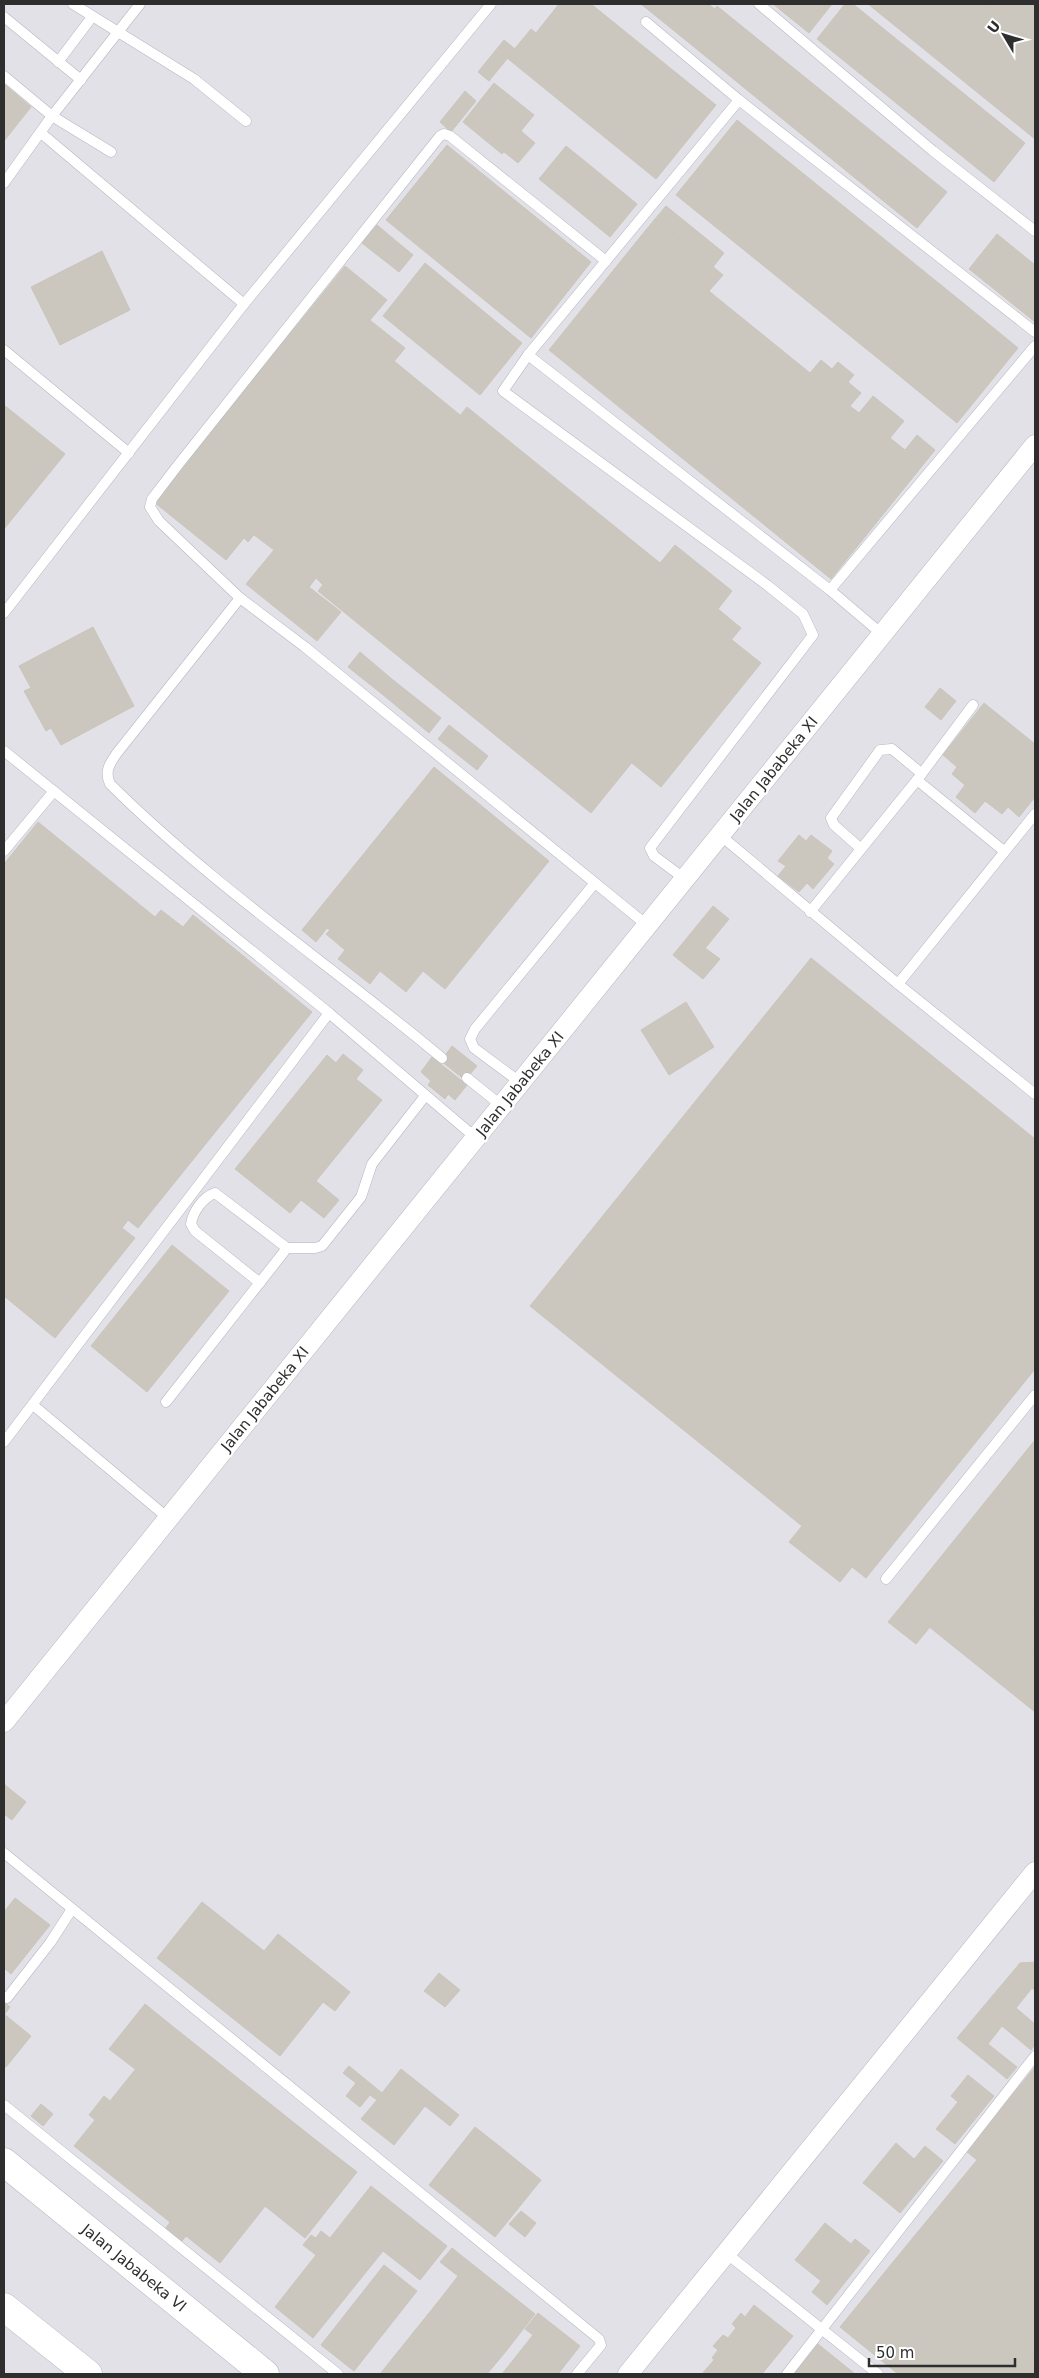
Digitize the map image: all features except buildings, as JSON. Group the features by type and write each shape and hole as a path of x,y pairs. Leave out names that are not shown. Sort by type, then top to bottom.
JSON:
{"street":[{"name":"Jalan Jababeka XI","path":"4,1722 1035,445"},
{"path":"628,2374 1035,1872"},
{"name":"Jalan Jababeka VI","path":"4,2162 265,2374"},
{"path":"4,2307 88,2374"}],"lane":[{"path":"73,4 194,79 246,121"},
{"path":"4,182 52,116 140,4"},
{"path":"4,613 244,304 491,4"},
{"path":"759,4 933,151 1035,231"},
{"path":"4,17 81,80"},
{"path":"58,62 92,17"},
{"path":"646,22 739,100 1035,332"},
{"path":"4,76 52,116 111,152"},
{"path":"685,879 654,856 650,848 813,635 803,614 767,585 506,394 504,388 528,355 739,100"},
{"path":"41,133 244,304"},
{"path":"606,260 450,136 444,134 440,136 150,502 153,514 159,521 240,598 305,647 648,926"},
{"path":"830,590 1035,346"},
{"path":"4,350 130,453"},
{"path":"528,355 830,590 883,634"},
{"path":"240,598 118,752 107,770 110,784 164,834 280,930 442,1058"},
{"path":"810,912 919,776 973,704"},
{"path":"860,848 834,825 831,818 880,750 892,749 919,776 1004,851"},
{"path":"4,751 329,1013 476,1138"},
{"path":"4,851 54,791"},
{"path":"898,984 1035,814"},
{"path":"720,835 810,912 1035,1094"},
{"path":"521,1083 474,1048 470,1039 475,1029 594,884"},
{"path":"4,1442 329,1013"},
{"path":"467,1078 502,1106"},
{"path":"260,1282 195,1231 191,1224 202,1202 215,1193 287,1248 315,1248 322,1246 362,1197 372,1164 425,1096"},
{"path":"166,1402 287,1248"},
{"path":"886,1579 1035,1395"},
{"path":"33,1405 168,1518"},
{"path":"4,1853 599,2339 601,2345 577,2374"},
{"path":"6,1998 50,1943 72,1909"},
{"path":"788,2374 1035,2056"},
{"path":"4,2105 338,2374"},
{"path":"726,2254 878,2374"}],"shaded area":[{"path":"4,4 1035,4 1035,2374 4,2374"}]}
